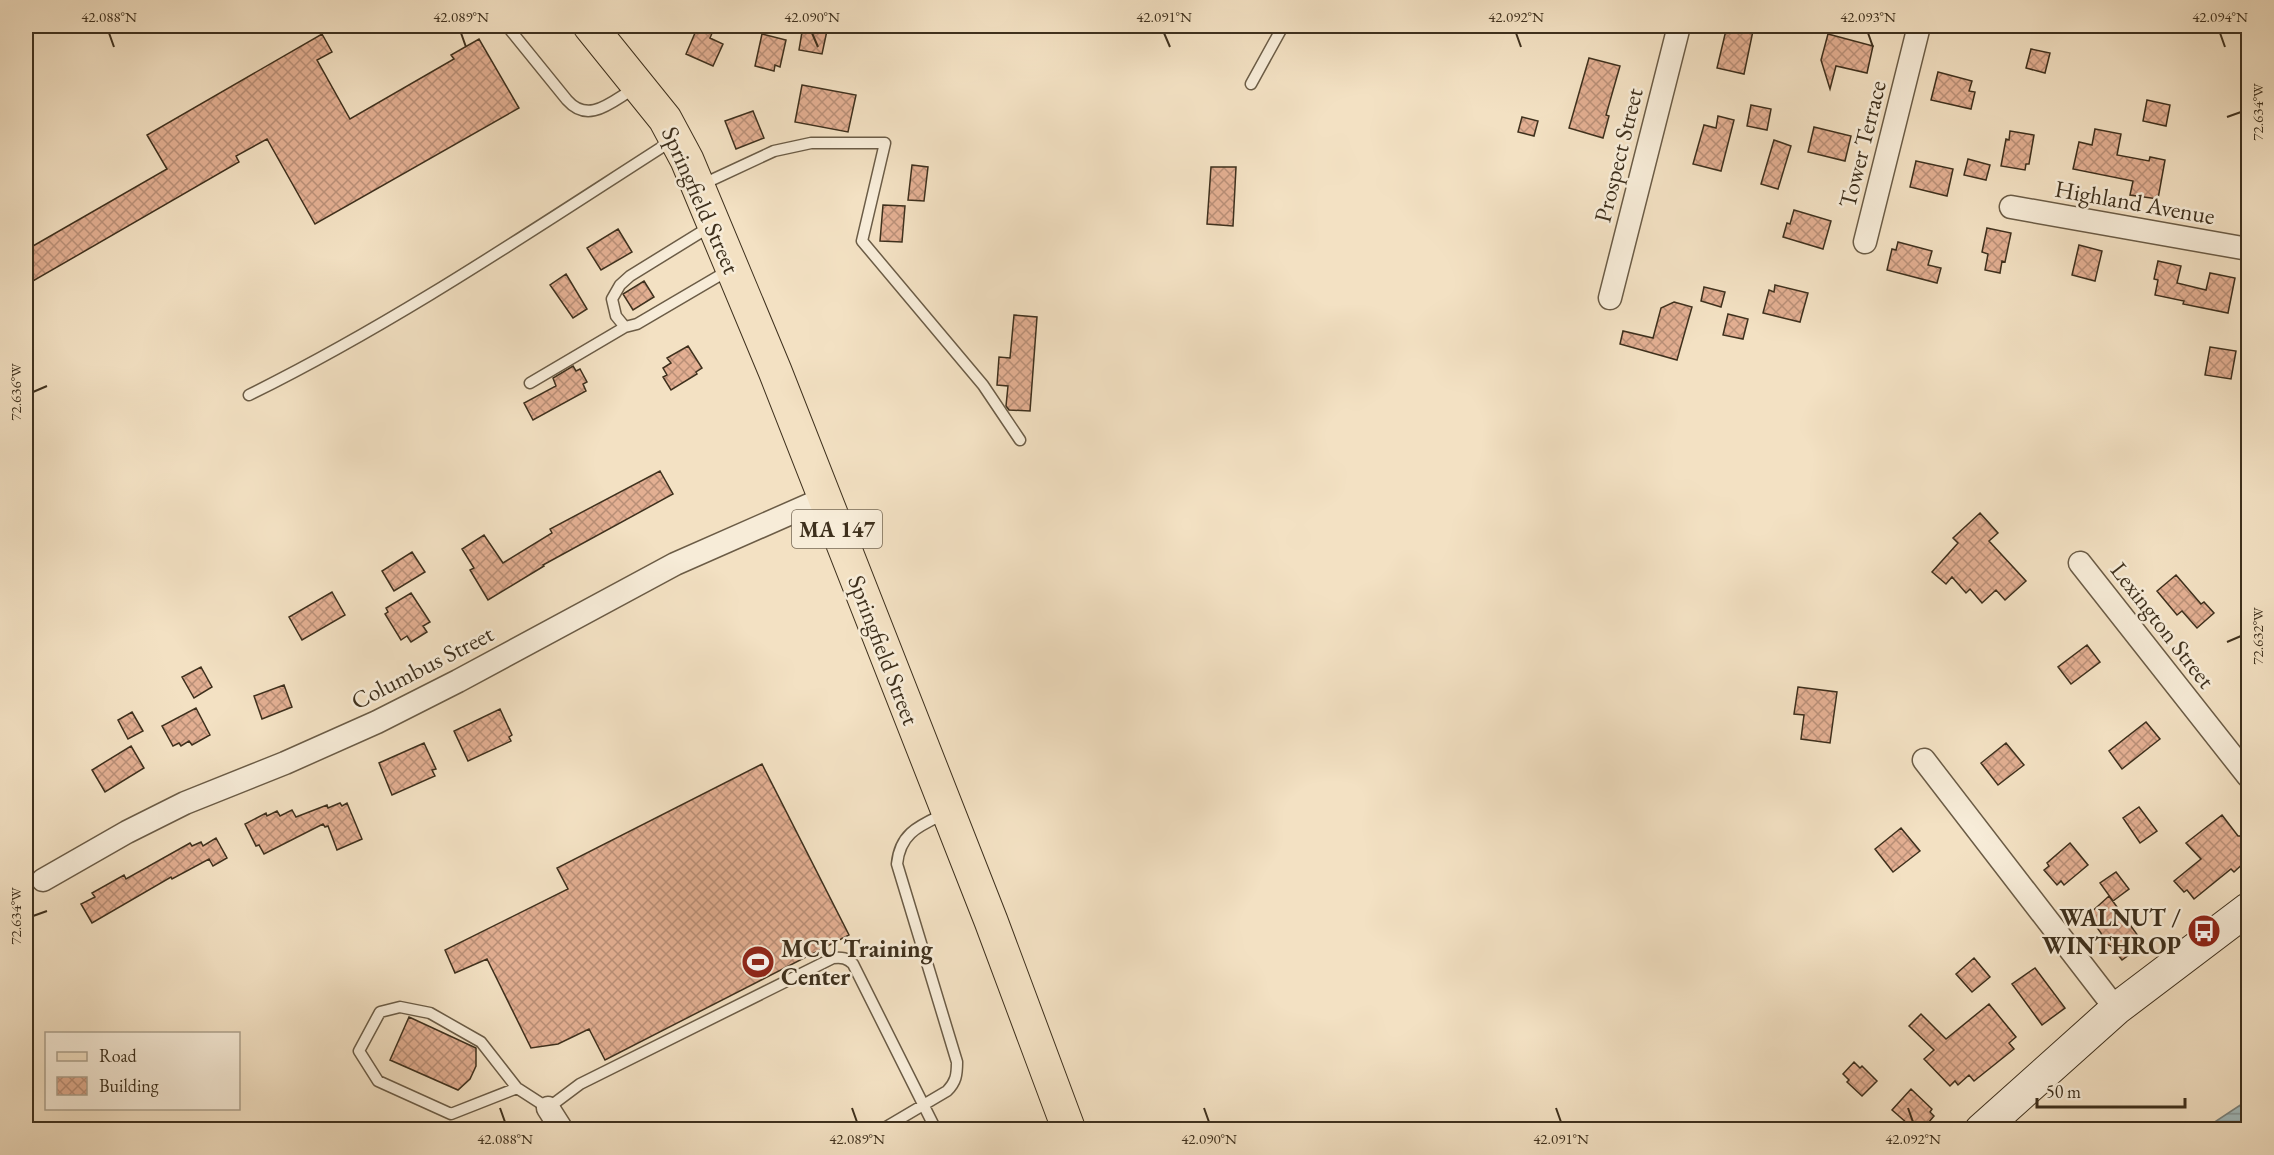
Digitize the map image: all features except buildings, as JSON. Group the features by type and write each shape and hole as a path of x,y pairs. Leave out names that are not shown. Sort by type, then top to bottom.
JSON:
{"main road":[{"name":"Springfield Street","path":"590,26 665,119 698,186 825,498 991,921 1069,1130"},
{"path":"1982,1130 2116,1009 2248,909"}],"street":[{"name":"Prospect Street","path":"1610,298 1679,26"},
{"name":"Tower Terrace","path":"1865,242 1919,26"},
{"name":"Highland Avenue","path":"2011,207 2248,249"},
{"name":"Columbus Street","path":"43,880 185,803 285,763 377,722 675,564 825,498"},
{"name":"Lexington Street","path":"2080,563 2248,776"},
{"path":"1924,760 2116,1009"},
{"path":"548,1108 562,1130"}],"lane":[{"path":"507,26 574,108 588,112 601,108 639,85"},
{"path":"1251,84 1283,26"},
{"path":"249,394 309,365 459,278 675,139"},
{"path":"698,186 774,150 811,143 885,143 862,241 982,385 1020,440"},
{"path":"625,327 616,316 612,299 620,285 630,276 714,224"},
{"path":"530,382 732,268"},
{"path":"881,1130 953,1085 957,1075 957,1062 897,864 898,852 905,839 916,827 947,813"},
{"path":"518,1088 451,1114 378,1081 359,1051 380,1012 400,1007 430,1013 481,1042 518,1088 548,1108 580,1084 833,958 841,957 853,964 936,1130"}],"water":[{"path":"2248,1100 2248,1129 2204,1129"}],"place":[{"name":"WALNUT / WINTHROP","path":"2204,931"},
{"name":"MCU Training Center","path":"758,962"}]}
